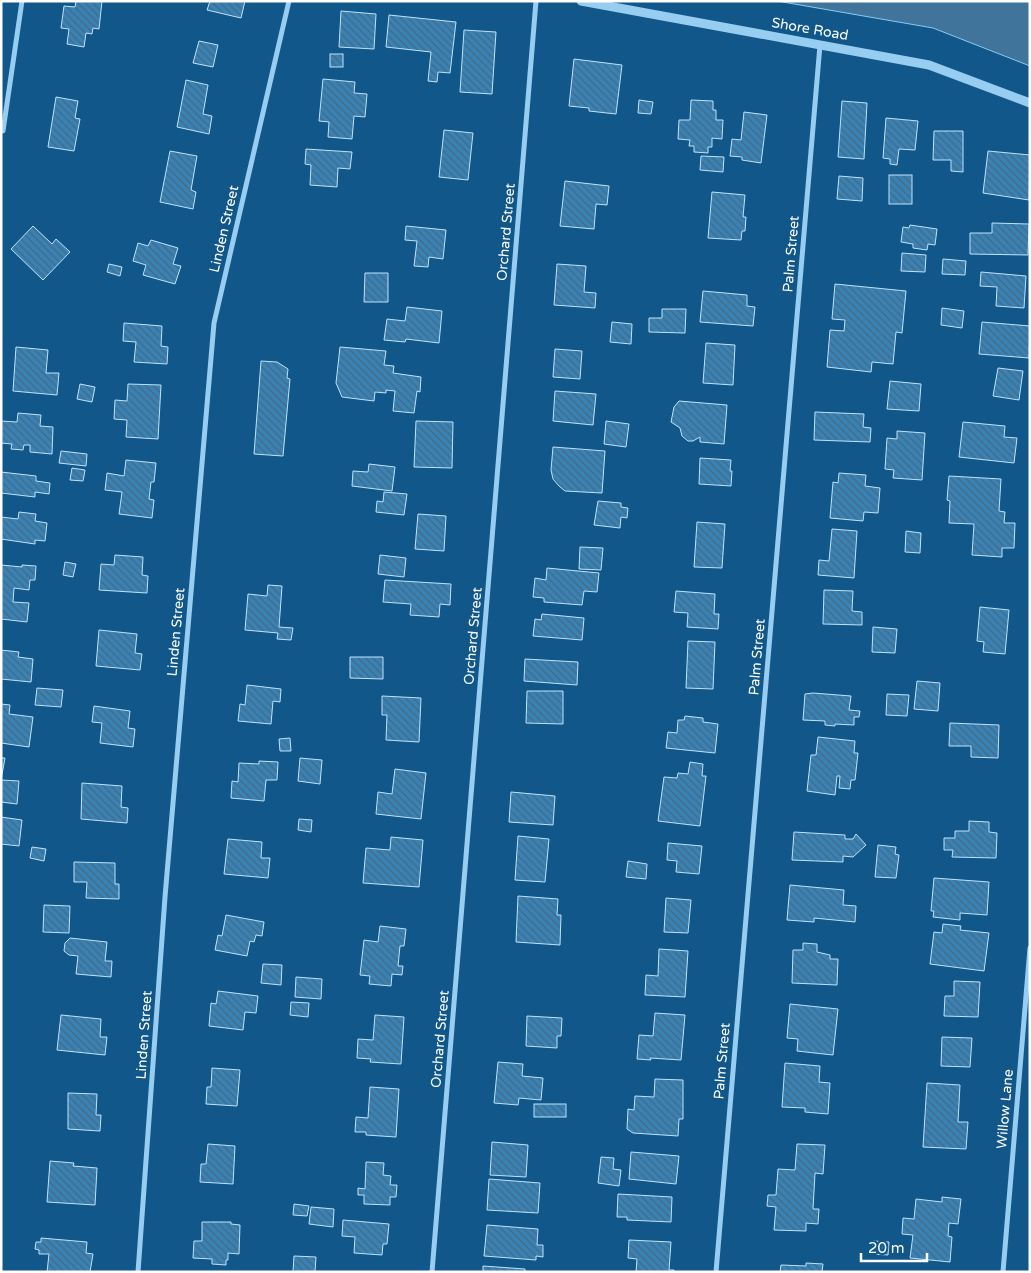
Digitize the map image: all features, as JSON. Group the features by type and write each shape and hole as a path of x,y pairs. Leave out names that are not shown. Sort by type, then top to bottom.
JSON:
{"street":[{"path":"3,131 22,1"},
{"name":"Linden Street","path":"138,1272 165,897 214,323 289,1"},
{"name":"Orchard Street","path":"432,1272 536,1"},
{"name":"Shore Road","path":"580,1 929,65 1030,103"},
{"name":"Palm Street","path":"716,1272 820,44"},
{"name":"Willow Lane","path":"1003,1272 1030,948"}],"water":[{"path":"777,1 1030,1 1030,66 933,28"}],"building":[{"path":"76,1 102,1 99,29 93,28 92,34 86,33 84,47 67,44 69,29 61,28 64,6 75,7"},
{"path":"210,1 245,1 241,18 207,10"},
{"path":"341,11 376,14 374,49 339,47"},
{"path":"389,15 456,22 450,73 438,72 437,82 428,81 431,52 386,47"},
{"path":"464,30 496,32 492,94 460,92"},
{"path":"199,41 218,45 213,67 193,63"},
{"path":"330,54 343,54 343,67 330,67"},
{"path":"574,59 622,65 616,114 589,111 589,108 569,106"},
{"path":"323,79 355,82 354,93 367,94 365,117 354,116 352,139 328,137 329,122 319,121"},
{"path":"186,80 208,85 203,114 212,116 209,134 177,127"},
{"path":"56,97 78,101 75,118 80,119 74,151 48,147"},
{"path":"639,100 653,102 651,114 638,113"},
{"path":"691,100 713,101 713,110 716,110 716,120 723,120 722,139 712,138 712,147 708,147 708,153 694,152 694,146 689,146 690,140 678,139 679,120 690,120"},
{"path":"842,101 867,103 864,159 838,157"},
{"path":"744,112 767,115 761,163 742,160 742,157 730,156 732,139 741,140"},
{"path":"886,118 918,121 915,150 899,149 897,165 890,164 890,159 883,158"},
{"path":"444,130 473,133 468,180 439,177"},
{"path":"934,131 963,131 963,172 951,171 951,160 933,160"},
{"path":"306,149 352,152 350,169 338,168 337,187 310,185 311,165 305,164"},
{"path":"170,151 197,156 191,190 196,192 193,209 160,202"},
{"path":"988,151 1030,155 1029,200 983,193"},
{"path":"701,156 724,157 723,172 700,170"},
{"path":"889,175 912,175 912,204 889,204"},
{"path":"839,176 863,178 862,201 837,199"},
{"path":"565,181 609,186 607,205 596,204 594,229 560,226"},
{"path":"712,192 745,195 743,217 746,217 745,231 742,231 741,240 708,238"},
{"path":"992,223 1029,224 1028,255 970,254 970,233 992,233"},
{"path":"910,225 937,229 935,245 928,244 927,250 913,248 913,244 901,242 903,227 909,228"},
{"path":"33,226 52,244 56,239 70,252 43,280 11,249"},
{"path":"406,226 446,230 443,259 429,257 428,267 414,266 417,241 405,240"},
{"path":"151,240 178,248 173,264 181,266 175,284 143,275 146,265 133,261 138,243 148,246"},
{"path":"902,253 926,255 925,272 901,271"},
{"path":"943,259 966,261 965,275 942,274"},
{"path":"109,264 122,267 120,276 107,272"},
{"path":"557,264 586,266 584,292 596,293 595,308 554,305"},
{"path":"981,272 1026,276 1024,308 996,306 997,287 980,286"},
{"path":"365,273 388,273 388,302 364,302"},
{"path":"835,284 906,291 902,333 896,332 893,364 872,362 871,372 827,367 830,330 844,331 845,320 832,319"},
{"path":"703,291 747,295 747,306 755,307 753,326 700,322"},
{"path":"407,307 442,311 439,343 406,339 405,342 384,340 387,319 405,321"},
{"path":"942,308 964,311 962,328 941,325"},
{"path":"662,309 686,309 685,333 649,332 649,318 662,318"},
{"path":"612,322 632,324 631,344 610,342"},
{"path":"982,322 1030,326 1029,358 979,354"},
{"path":"124,323 162,326 161,346 168,347 167,364 134,362 136,342 123,341"},
{"path":"706,343 735,345 733,385 703,383"},
{"path":"16,347 48,350 46,373 59,373 57,395 13,391"},
{"path":"340,347 386,351 384,365 394,366 393,373 421,377 420,392 417,391 414,413 393,411 395,391 386,390 386,393 375,392 374,401 342,397 336,383"},
{"path":"555,349 582,351 580,379 553,377"},
{"path":"261,361 277,362 288,369 287,378 290,379 283,456 254,454"},
{"path":"998,368 1023,371 1019,400 993,396"},
{"path":"890,381 921,384 919,411 887,409"},
{"path":"80,384 95,387 92,402 77,399"},
{"path":"128,384 161,385 158,439 126,437 127,420 114,419 115,400 127,401"},
{"path":"555,391 596,394 593,425 553,421"},
{"path":"679,401 727,405 724,444 700,442 700,437 693,441 688,441 682,436 680,428 671,422 674,407"},
{"path":"815,412 864,414 863,427 871,428 870,442 814,440"},
{"path":"18,413 41,415 40,426 53,427 52,454 30,452 30,445 24,445 23,450 11,449 12,444 1,443 1,421 17,422"},
{"path":"416,421 453,422 452,468 414,467"},
{"path":"606,421 629,424 626,447 604,444"},
{"path":"963,422 1005,426 1004,437 1017,438 1014,463 959,457"},
{"path":"897,431 925,433 922,480 893,478 894,470 885,469 887,438 897,439"},
{"path":"553,447 605,451 602,493 565,491 559,486 553,479 551,470"},
{"path":"61,451 87,454 86,466 59,463"},
{"path":"700,458 731,460 731,486 699,484"},
{"path":"126,460 156,463 154,482 151,482 149,499 154,500 152,518 119,514 122,492 105,490 107,473 124,476"},
{"path":"369,464 395,467 392,491 352,486 353,471 368,472"},
{"path":"72,468 85,470 83,481 70,480"},
{"path":"1,472 36,476 36,481 50,483 49,494 35,492 35,497 1,493"},
{"path":"839,473 866,475 865,486 880,488 878,513 864,512 863,521 830,518 833,482 838,483"},
{"path":"949,476 1001,479 999,511 1005,512 1004,523 1015,523 1014,548 1002,548 1002,557 972,555 974,524 949,523 950,501 947,500"},
{"path":"384,492 407,494 404,515 376,512 377,501 383,502"},
{"path":"598,501 621,503 621,507 628,508 627,518 621,517 620,528 594,525"},
{"path":"19,512 36,514 35,521 47,523 45,541 35,540 35,544 1,539 1,517 18,519"},
{"path":"418,514 446,516 444,551 415,549"},
{"path":"697,522 725,524 722,568 694,567"},
{"path":"832,529 857,531 854,578 818,575 819,560 829,561"},
{"path":"906,531 921,533 920,553 905,552"},
{"path":"580,547 603,548 601,570 579,569"},
{"path":"115,555 143,557 142,575 148,576 147,593 99,590 101,564 114,565"},
{"path":"380,555 406,558 404,577 378,574"},
{"path":"65,562 76,564 73,577 63,575"},
{"path":"1,565 36,566 35,580 30,580 29,590 14,588 13,602 29,603 27,622 1,619"},
{"path":"547,568 599,573 597,592 584,591 582,605 544,602 544,598 533,597 535,578 546,580"},
{"path":"385,580 451,584 450,605 440,604 439,617 410,615 411,604 383,602"},
{"path":"268,585 282,586 279,627 293,628 291,640 277,639 278,633 245,630 248,594 267,596"},
{"path":"824,590 853,591 852,611 862,612 862,625 823,624"},
{"path":"676,591 715,594 714,614 719,614 718,629 687,627 688,613 674,612"},
{"path":"980,607 1009,610 1005,654 983,652 984,642 977,641"},
{"path":"542,614 584,618 582,640 533,636 535,619 541,620"},
{"path":"873,627 897,629 895,653 872,652"},
{"path":"99,630 137,634 135,653 142,654 140,670 96,666"},
{"path":"688,641 715,642 713,689 686,688"},
{"path":"1,650 19,652 18,657 33,659 31,682 1,679"},
{"path":"350,657 383,657 383,679 350,678"},
{"path":"525,659 578,662 577,685 524,681"},
{"path":"917,681 940,683 938,711 914,709"},
{"path":"247,685 281,689 280,702 273,701 271,724 238,721 240,704 245,705"},
{"path":"37,688 63,690 61,707 35,705"},
{"path":"527,691 563,691 563,724 526,723"},
{"path":"805,694 851,696 849,710 860,711 859,717 854,717 854,725 835,724 835,726 825,725 825,721 803,720"},
{"path":"887,694 909,695 907,716 886,715"},
{"path":"382,696 421,698 419,742 386,740 387,715 382,715"},
{"path":"1,704 10,705 9,714 33,717 29,747 1,743"},
{"path":"94,706 130,711 128,728 135,729 133,747 100,743 102,723 92,722"},
{"path":"685,716 703,718 703,722 718,724 715,753 666,748 668,732 677,733 678,720 684,720"},
{"path":"950,723 999,725 998,758 971,757 971,746 949,746"},
{"path":"818,737 855,741 854,753 858,753 855,780 851,780 850,789 839,788 840,776 837,776 835,795 807,791 811,755 816,755"},
{"path":"290,738 291,751 280,751 279,739"},
{"path":"1,758 5,758 1,780"},
{"path":"300,758 322,760 320,784 298,781"},
{"path":"259,761 278,762 277,780 266,780 264,801 231,798 232,781 238,782 239,763 259,764"},
{"path":"690,762 703,764 702,776 706,776 700,826 658,821 664,777 677,778 678,773 688,774"},
{"path":"395,769 426,773 421,819 376,814 378,792 392,794"},
{"path":"1,780 19,781 17,804 1,802"},
{"path":"82,783 122,786 121,807 128,808 127,823 81,819"},
{"path":"511,792 555,796 553,825 509,822"},
{"path":"1,817 22,820 19,846 1,844"},
{"path":"299,819 312,820 311,832 298,830"},
{"path":"969,821 989,822 989,832 997,833 996,858 952,857 953,850 944,850 944,838 955,838 955,831 969,831"},
{"path":"794,832 845,835 845,839 853,839 856,834 866,845 853,857 843,856 843,862 792,860"},
{"path":"518,836 549,839 545,882 515,880"},
{"path":"391,837 423,840 419,887 363,883 366,848 390,850"},
{"path":"228,839 262,842 261,858 270,858 268,878 224,874"},
{"path":"668,843 702,846 699,874 676,872 677,861 667,860"},
{"path":"878,845 896,847 895,854 899,855 896,878 875,877"},
{"path":"32,847 46,849 44,861 30,858"},
{"path":"628,861 647,864 646,879 626,877"},
{"path":"74,862 115,863 115,884 119,884 119,899 86,898 87,882 74,882"},
{"path":"934,878 989,882 987,915 960,913 960,920 933,917 934,911 931,911"},
{"path":"790,885 844,890 843,905 856,906 855,922 814,918 814,922 787,920"},
{"path":"518,896 558,899 557,915 561,915 560,945 516,942"},
{"path":"666,898 691,900 688,933 664,932"},
{"path":"44,905 70,906 69,933 43,932"},
{"path":"226,915 264,922 262,936 256,935 254,942 250,941 247,956 215,950 218,935 222,936"},
{"path":"943,924 961,926 960,930 989,933 984,971 930,964 934,932 942,933"},
{"path":"380,926 406,929 404,946 400,946 398,966 403,966 402,975 392,974 391,986 369,984 370,976 360,975 364,940 378,942"},
{"path":"70,938 107,942 105,961 112,961 111,977 76,974 78,956 69,955 64,951 65,943"},
{"path":"803,943 817,944 817,952 830,955 830,959 838,959 837,985 792,983 793,950 803,950"},
{"path":"659,949 688,951 685,997 645,995 646,975 658,976"},
{"path":"263,964 282,965 281,985 261,983"},
{"path":"296,977 322,979 321,999 295,997"},
{"path":"954,981 980,982 978,1017 944,1016 945,996 954,996"},
{"path":"218,991 258,996 256,1013 245,1012 243,1030 209,1026 211,1003 216,1004"},
{"path":"291,1002 309,1003 308,1017 290,1015"},
{"path":"790,1004 838,1009 833,1055 797,1051 798,1039 787,1038"},
{"path":"655,1013 685,1015 681,1060 637,1059 639,1035 653,1036"},
{"path":"61,1015 101,1019 100,1037 107,1037 105,1055 57,1050"},
{"path":"375,1015 404,1017 401,1064 370,1062 371,1059 357,1058 358,1039 373,1040"},
{"path":"527,1016 562,1018 561,1036 557,1036 557,1048 526,1046"},
{"path":"942,1037 972,1038 970,1067 941,1066"},
{"path":"498,1062 523,1064 522,1076 543,1078 541,1100 519,1098 518,1105 494,1103"},
{"path":"785,1063 820,1066 819,1082 830,1083 828,1114 805,1112 805,1108 782,1107"},
{"path":"212,1068 240,1070 237,1106 206,1104 207,1087 211,1087"},
{"path":"655,1079 683,1080 683,1119 679,1119 678,1136 633,1133 627,1129 628,1109 634,1110 635,1096 654,1097"},
{"path":"927,1083 960,1085 958,1122 968,1122 966,1149 923,1147"},
{"path":"370,1087 399,1089 396,1137 366,1135 366,1132 355,1132 356,1117 368,1118"},
{"path":"68,1093 97,1094 96,1115 101,1115 100,1131 68,1129"},
{"path":"534,1104 566,1104 566,1117 534,1117"},
{"path":"492,1142 528,1145 526,1177 490,1175"},
{"path":"208,1144 235,1146 233,1184 200,1182 201,1164 206,1164"},
{"path":"797,1144 825,1145 823,1174 815,1173 813,1209 819,1209 818,1224 806,1223 806,1231 774,1230 776,1207 767,1206 768,1195 776,1195 778,1169 795,1170"},
{"path":"631,1152 679,1156 676,1184 629,1179"},
{"path":"601,1157 614,1158 613,1169 621,1170 619,1186 598,1183"},
{"path":"50,1161 74,1163 73,1166 97,1168 95,1205 47,1202"},
{"path":"366,1162 384,1163 383,1175 391,1176 390,1185 397,1185 396,1197 390,1197 390,1205 364,1204 364,1195 358,1195 358,1188 365,1189"},
{"path":"489,1179 540,1183 538,1213 487,1210"},
{"path":"618,1194 672,1197 671,1222 627,1220 627,1217 617,1217"},
{"path":"942,1197 961,1199 958,1224 949,1223 948,1236 952,1237 950,1262 910,1258 913,1235 902,1234 903,1218 914,1219 916,1199 942,1202"},
{"path":"294,1204 309,1206 307,1216 293,1215"},
{"path":"311,1207 334,1209 333,1227 309,1224"},
{"path":"343,1220 389,1224 387,1244 383,1244 382,1255 354,1253 355,1237 342,1236"},
{"path":"202,1222 231,1222 231,1224 240,1225 239,1254 228,1253 226,1265 212,1264 212,1259 193,1258 194,1241 202,1241"},
{"path":"487,1225 538,1229 537,1245 543,1245 543,1257 536,1256 536,1260 484,1256"},
{"path":"41,1238 87,1242 86,1253 93,1254 90,1272 47,1272 49,1254 39,1254 39,1250 35,1249 36,1242 41,1242"},
{"path":"629,1240 671,1242 669,1270 674,1270 674,1272 636,1272 637,1259 628,1258"},
{"path":"873,1241 889,1242 888,1255 872,1254"},
{"path":"294,1256 316,1257 315,1272 293,1272"},
{"path":"806,1263 823,1264 822,1272 780,1272 781,1265 806,1266"},
{"path":"483,1266 525,1269 525,1272 483,1272"}]}
